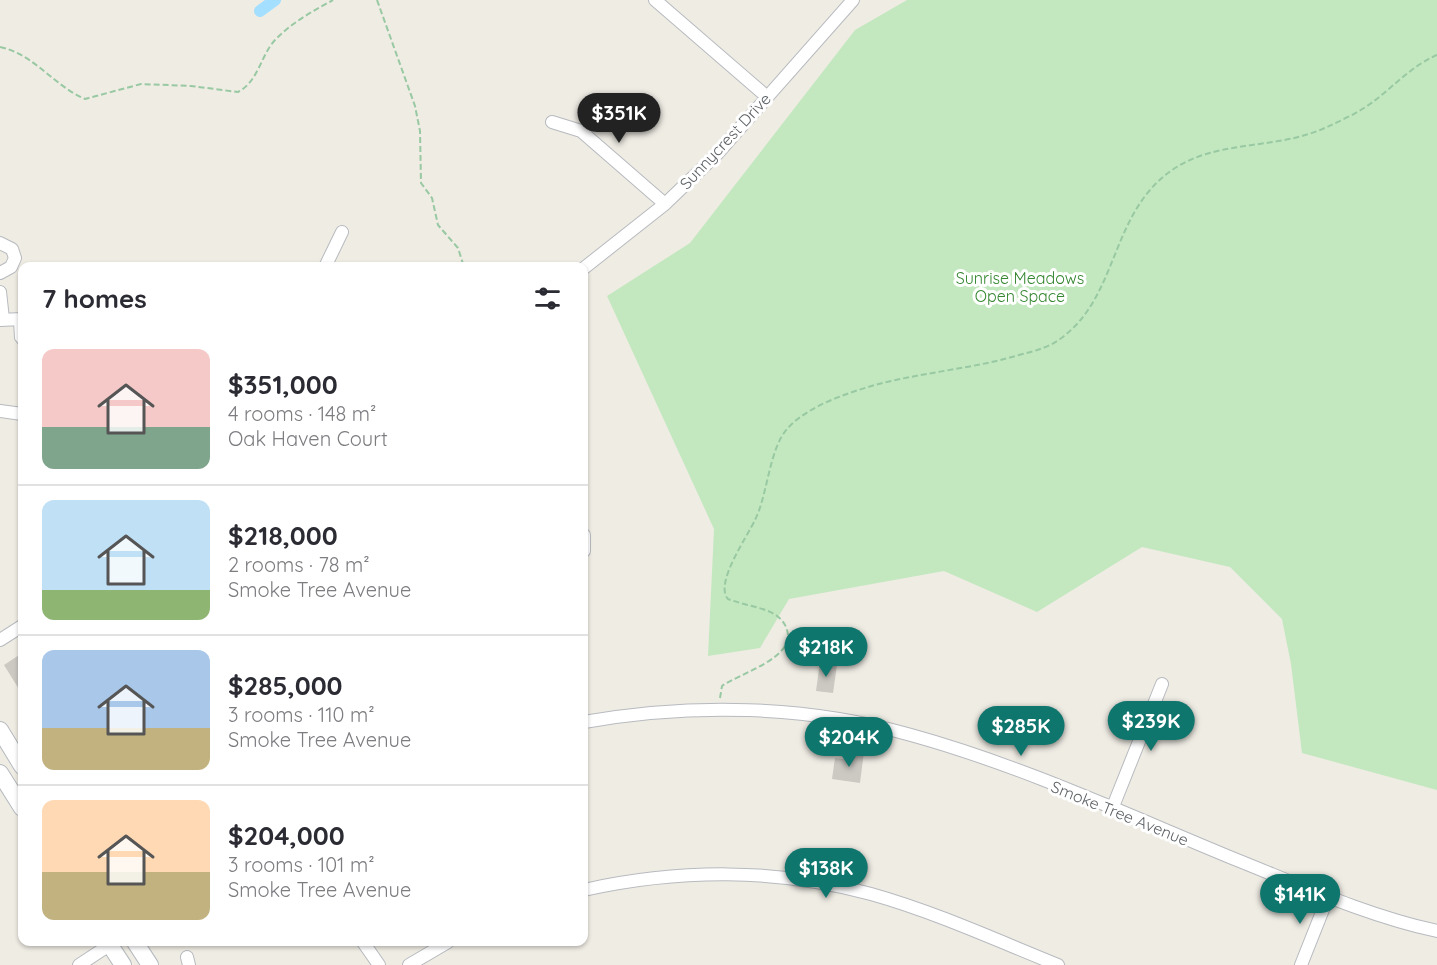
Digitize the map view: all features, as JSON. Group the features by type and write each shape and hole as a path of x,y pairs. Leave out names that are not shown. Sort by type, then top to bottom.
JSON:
{"main road":[{"path":"0,730 18,759"},
{"path":"0,773 18,802"},
{"path":"113,946 123,965"},
{"path":"138,946 150,965"}],"street":[{"path":"655,0 766,96"},
{"name":"Sunnycrest Drive","path":"588,265 665,204 717,154 853,0"},
{"path":"552,122 581,131 665,204"},
{"path":"327,262 342,232"},
{"path":"0,243 12,249 15,258 11,267 0,273"},
{"path":"0,292 2,320 18,319"},
{"path":"0,411 18,413"},
{"path":"0,640 18,629"},
{"path":"1112,809 1162,684"},
{"name":"Smoke Tree Avenue","path":"588,721 652,712 719,710 830,718 910,734 979,756 1328,897 1437,931"},
{"path":"588,889 662,877 714,874 801,880 847,888 909,906 1058,965"},
{"path":"1301,965 1328,897"},
{"path":"78,965 106,946"},
{"path":"366,946 380,965"},
{"path":"409,965 441,946"}],"path":[{"path":"0,47 16,51 63,88 85,99 141,84 190,86 238,92 250,82 275,40 296,22 333,0"},
{"path":"377,0 415,106 420,130 421,183 432,198 438,225 458,248 462,262"},
{"path":"719,710 722,686 778,656 788,644 789,634 786,624 779,617 769,611 728,599 723,589 726,576 762,504 786,429 819,407 875,385 997,362 1050,346 1077,324 1098,298 1134,212 1151,188 1165,176 1188,161 1211,151 1294,137 1326,127 1363,109 1415,68 1437,55"}],"green space":[{"name":"Sunrise Meadows Open Space","path":"907,0 1437,0 1437,790 1302,753 1291,664 1282,619 1230,567 1142,547 1037,612 944,571 789,599 760,648 708,656 714,529 607,296 690,243 855,30"}],"building":[{"path":"18,656 18,688 4,665"},
{"path":"820,662 837,665 833,693 816,691"},
{"path":"852,751 864,752 860,783 832,779 835,758 851,760"}],"waterway":[{"path":"260,11 275,0"}]}
